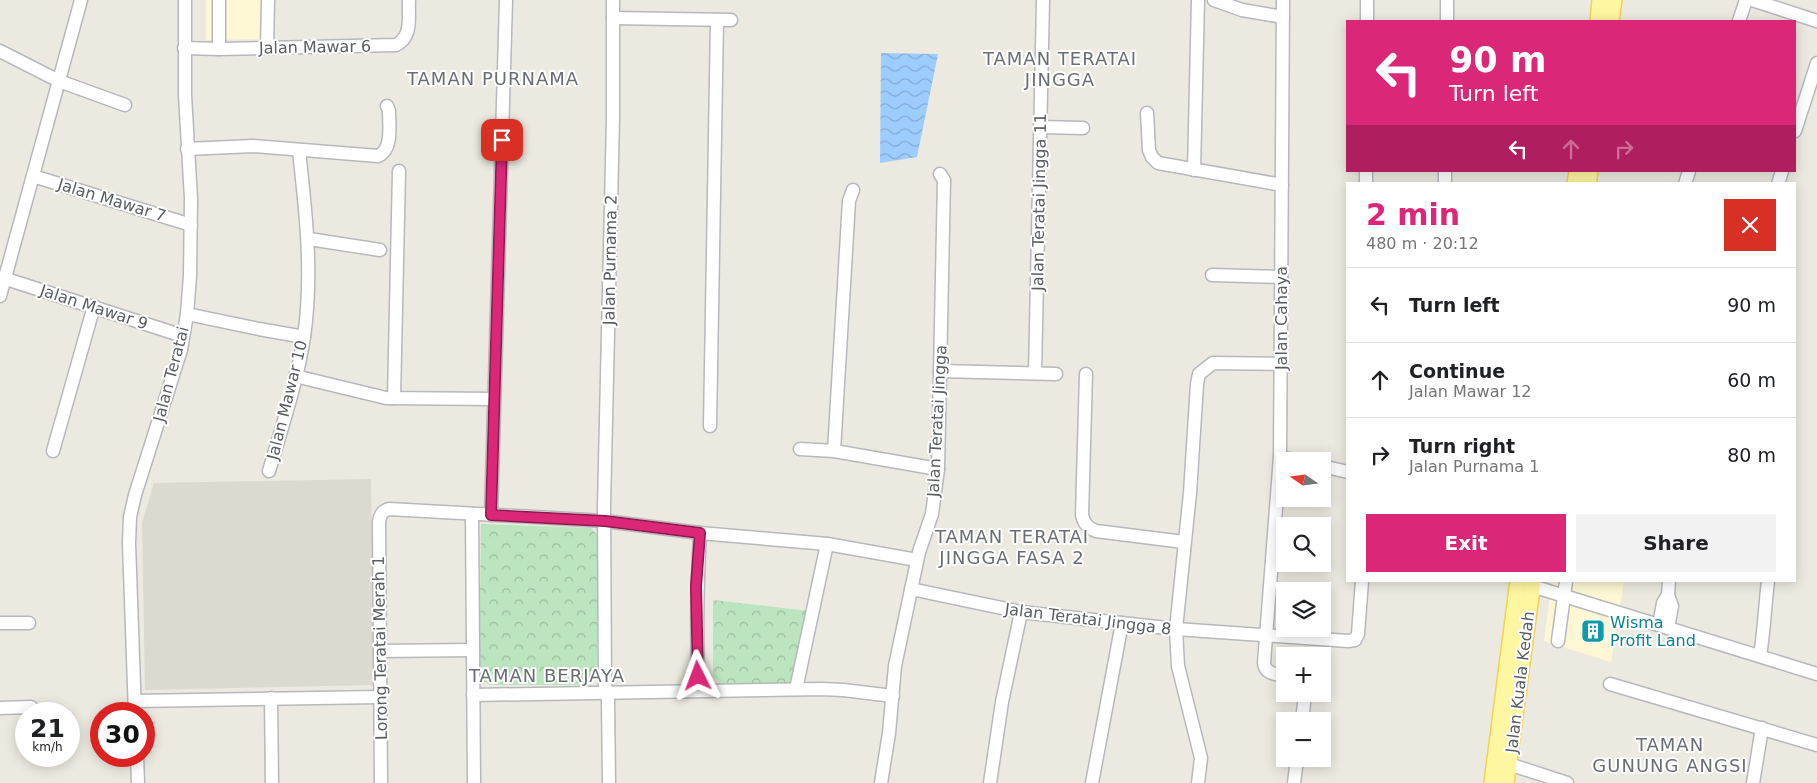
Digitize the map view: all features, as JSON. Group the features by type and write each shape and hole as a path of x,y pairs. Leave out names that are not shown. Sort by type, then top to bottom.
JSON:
{"main road":[{"path":"1598,20 1600,0"},
{"path":"1611,20 1614,0"},
{"name":"Jalan Kuala Kedah","path":"1492,783 1505,737 1528,583"},
{"name":"Jalan Kuala Kedah","path":"1505,737 1509,764 1506,783"}],"street":[{"path":"0,296 2,278 33,176 81,0"},
{"name":"Jalan Teratai","path":"135,702 130,600 130,517 134,495 164,404 183,336 187,314 191,199 187,149 184,48 185,0"},
{"path":"219,49 220,0"},
{"path":"267,47 268,0"},
{"name":"Jalan Mawar 6","path":"184,48 396,45 401,43 407,36 408,0"},
{"path":"491,515 506,0"},
{"name":"Jalan Purnama 2","path":"609,783 605,685 604,506 613,0"},
{"name":"Jalan Teratai Jingga 11","path":"1035,373 1042,0"},
{"path":"1194,170 1198,0"},
{"path":"1214,0 1242,10 1283,17"},
{"name":"Jalan Cahaya","path":"1280,452 1283,0"},
{"path":"1367,0 1367,20"},
{"path":"1447,0 1447,20"},
{"path":"1739,20 1746,0"},
{"path":"1752,0 1817,21"},
{"path":"613,18 731,20"},
{"path":"710,426 717,20"},
{"path":"0,51 59,81 125,104"},
{"path":"1796,128 1817,63"},
{"path":"187,149 252,146 378,156 386,151 388,145 389,111 387,106"},
{"path":"1147,113 1149,150 1152,157 1158,163 1282,185"},
{"path":"1040,127 1083,128"},
{"name":"Jalan Mawar 10","path":"269,471 296,376 304,337 309,271 309,239 299,151"},
{"path":"394,398 400,171"},
{"name":"Jalan Teratai Jingga","path":"881,783 893,696 895,666 918,560 932,514 938,469 944,180 940,174"},
{"name":"Jalan Mawar 7","path":"33,176 191,224"},
{"path":"834,451 849,201 853,190"},
{"path":"309,239 380,250"},
{"path":"1212,275 1281,277"},
{"name":"Jalan Mawar 9","path":"2,278 183,336"},
{"path":"53,451 94,306"},
{"path":"187,314 304,337"},
{"path":"1198,783 1201,758 1178,666 1176,629 1190,493 1197,384 1199,374 1213,363 1281,364"},
{"path":"940,370 1056,374"},
{"path":"1086,374 1083,521 1091,529 1184,542"},
{"path":"296,376 386,398 494,399"},
{"path":"800,449 834,451 938,469"},
{"path":"1331,468 1346,472"},
{"name":"Jalan Cahaya","path":"1276,508 1264,667 1271,673 1276,674"},
{"name":"Lorong Teratai Merah 1","path":"381,783 378,522 381,513 389,509 472,514"},
{"path":"474,783 472,514 605,521 700,533 827,544 918,560"},
{"path":"699,691 696,586 700,533"},
{"path":"796,689 827,544"},
{"name":"Jalan Teratai Jingga 8","path":"911,589 1021,612 1176,629 1348,641 1355,640 1358,634 1362,582"},
{"path":"1558,641 1566,582"},
{"path":"1664,626 1672,606 1668,594 1669,582"},
{"path":"1756,655 1764,631 1768,582"},
{"path":"1528,583 1817,674"},
{"path":"990,783 1002,702 1021,612"},
{"path":"0,623 29,623"},
{"path":"1092,783 1122,623"},
{"path":"380,651 473,650"},
{"path":"1610,684 1817,744"},
{"path":"474,695 796,689 843,690 893,696"},
{"path":"155,706 271,698 380,696"},
{"path":"271,698 272,783"},
{"path":"0,708 15,708"},
{"path":"1754,783 1762,728"},
{"path":"1509,764 1541,779 1566,783"},
{"path":"137,767 138,783"},
{"path":"1294,783 1296,767"}],"shaded area":[{"path":"206,0 262,0 262,39 206,40"},
{"path":"371,479 374,685 145,690 142,523 154,483"},
{"path":"1552,582 1624,582 1611,662 1544,641"}],"green space":[{"path":"481,524 591,528 598,536 597,675 588,685 490,685 479,678"},
{"path":"713,600 810,611 794,684 723,686 713,676"}],"water":[{"path":"881,53 938,54 917,157 880,163"}],"place":[{"name":"Wisma Profit Land","path":"1593,631"}],"district":[{"name":"TAMAN TERATAI JINGGA","path":"1060,68"},
{"name":"TAMAN PURNAMA","path":"493,78"},
{"name":"TAMAN TERATAI JINGGA FASA 2","path":"1012,546"},
{"name":"TAMAN BERJAYA","path":"547,675"},
{"name":"TAMAN GUNUNG ANGSI","path":"1670,754"}],"route":[{"path":"502,140 491,515 605,521 700,533 696,586 698,676"}]}
